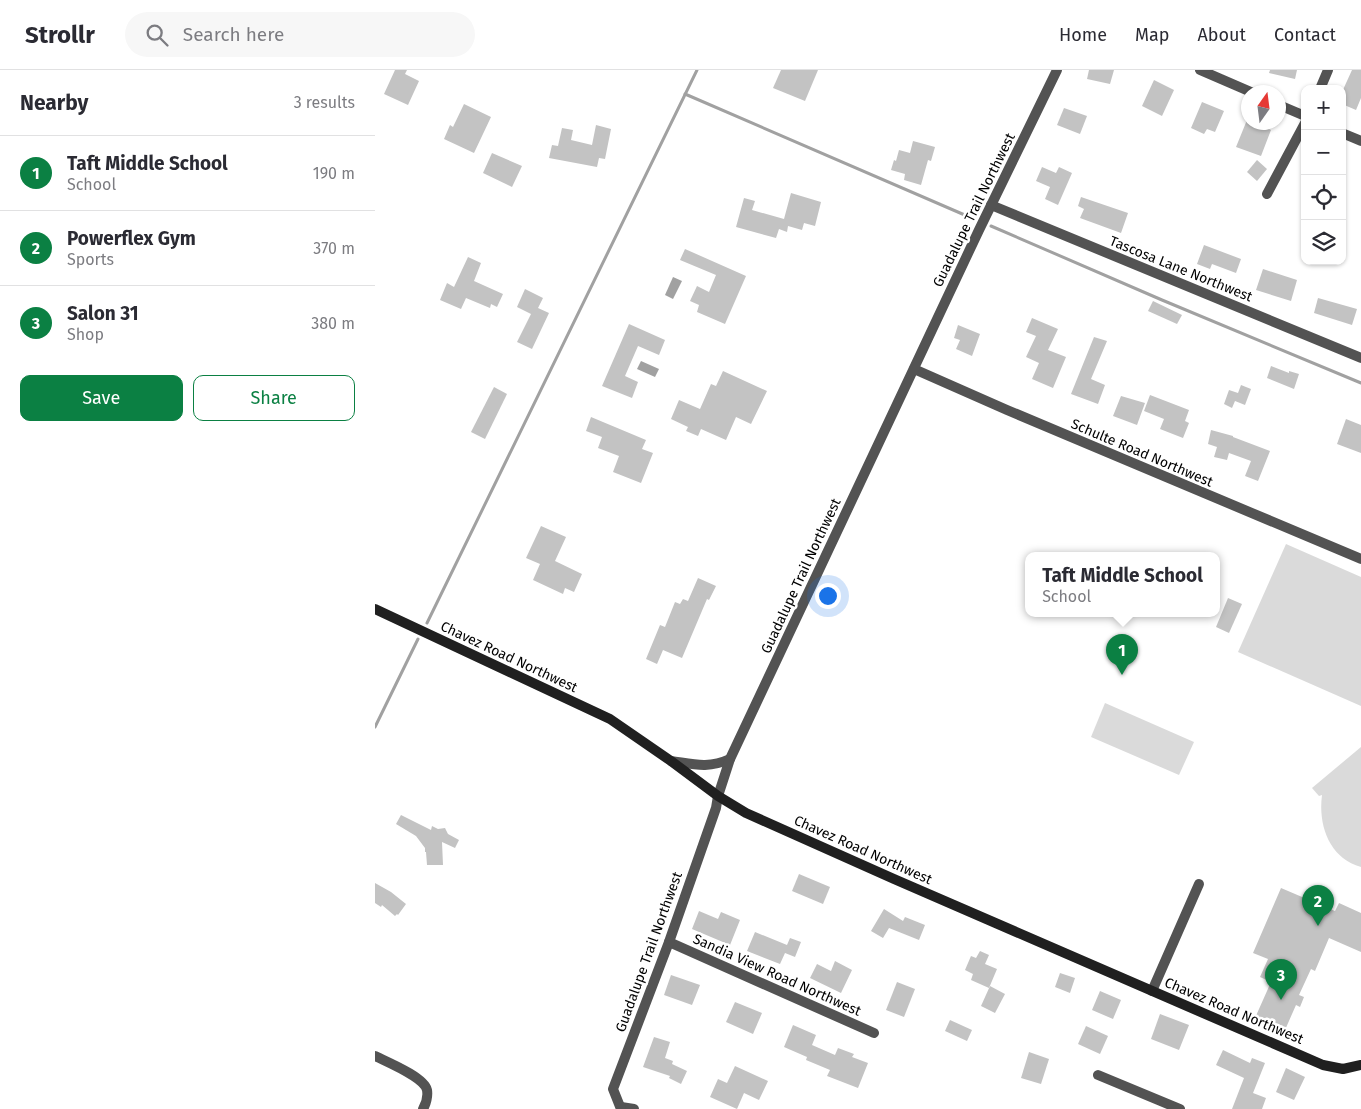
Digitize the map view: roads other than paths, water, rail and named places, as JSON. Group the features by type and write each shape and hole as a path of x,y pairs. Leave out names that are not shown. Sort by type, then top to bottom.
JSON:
{"street":[{"name":"Guadalupe Trail Northwest","path":"621,1108 613,1089 669,942 716,808 730,759 991,205 1057,70"},
{"path":"1200,70 1241,88"},
{"path":"1322,85 1329,70"},
{"path":"1286,108 1301,114"},
{"path":"1267,194 1302,130"},
{"path":"1346,135 1361,141"},
{"name":"Tascosa Lane Northwest","path":"991,205 1361,358"},
{"name":"Schulte Road Northwest","path":"914,370 1361,560"},
{"name":"Chavez Road Northwest","path":"375,609 610,719 718,796 763,821 1330,1067 1343,1069 1361,1065"},
{"path":"671,761 706,766 717,765 730,759"},
{"path":"1152,991 1199,884"},
{"name":"Sandia View Road Northwest","path":"669,942 874,1033"},
{"path":"375,1056 422,1081 427,1089 423,1109"},
{"path":"1098,1075 1180,1109"},
{"path":"621,1108 634,1109"}],"waterway":[{"path":"427,623 697,70"},
{"path":"685,94 974,219"},
{"path":"991,226 1361,383"},
{"path":"375,727 418,639"}],"place":[{"name":"Taft Middle School","path":"1122,675"},
{"name":"Powerflex Gym","path":"1318,926"},
{"name":"Salon 31","path":"1281,1000"}]}
